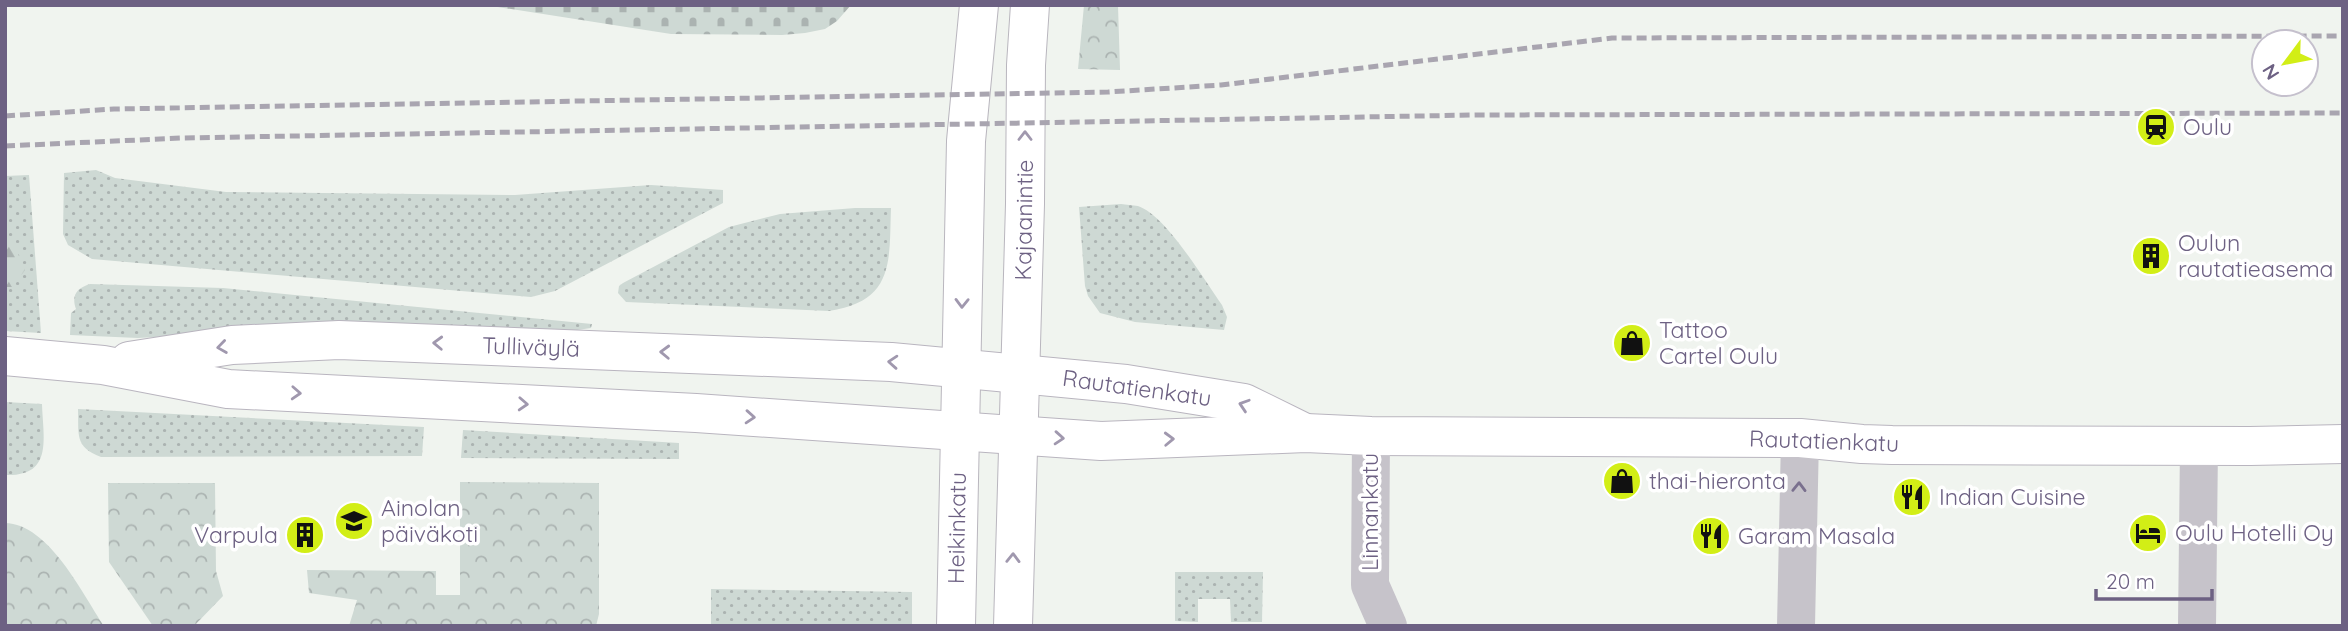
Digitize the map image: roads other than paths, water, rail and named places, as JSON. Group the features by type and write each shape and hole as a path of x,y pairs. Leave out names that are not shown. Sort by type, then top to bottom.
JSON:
{"main road":[{"path":"959,431 966,141 979,5"},
{"name":"Kajaanintie","path":"1018,436 1026,65 1030,5"},
{"name":"Tulliväylä","path":"103,365 232,345 339,340 877,361 961,367"},
{"name":"Tulliväylä","path":"5,356 103,365 228,390 696,413 959,431"},
{"name":"Rautatienkatu","path":"961,367 1126,384 1244,403 1306,433"},
{"name":"Rautatienkatu","path":"959,431 1101,441 1306,433 1371,436 1800,438 1862,444 2343,444"},
{"name":"Heikinkatu","path":"956,626 959,431"},
{"path":"1013,626 1018,436"}],"street":[{"name":"Linnankatu","path":"1371,436 1370,584 1388,626"},
{"path":"1796,626 1800,438"},
{"path":"2197,626 2199,446"}],"railway":[{"path":"5,116 114,109 1108,92 1221,85 1612,38 2343,36"},
{"path":"5,146 182,138 1475,115 2343,113"}],"place":[{"name":"Oulu","path":"2156,127"},
{"name":"Oulun rautatieasema","path":"2151,256"},
{"name":"Tattoo Cartel Oulu","path":"1632,343"},
{"name":"thai-hieronta","path":"1622,481"},
{"name":"Indian Cuisine","path":"1912,497"},
{"name":"Ainolan päiväkoti","path":"354,521"},
{"name":"Oulu Hotelli Oy","path":"2148,533"},
{"name":"Varpula","path":"305,535"},
{"name":"Garam Masala","path":"1711,536"}]}
